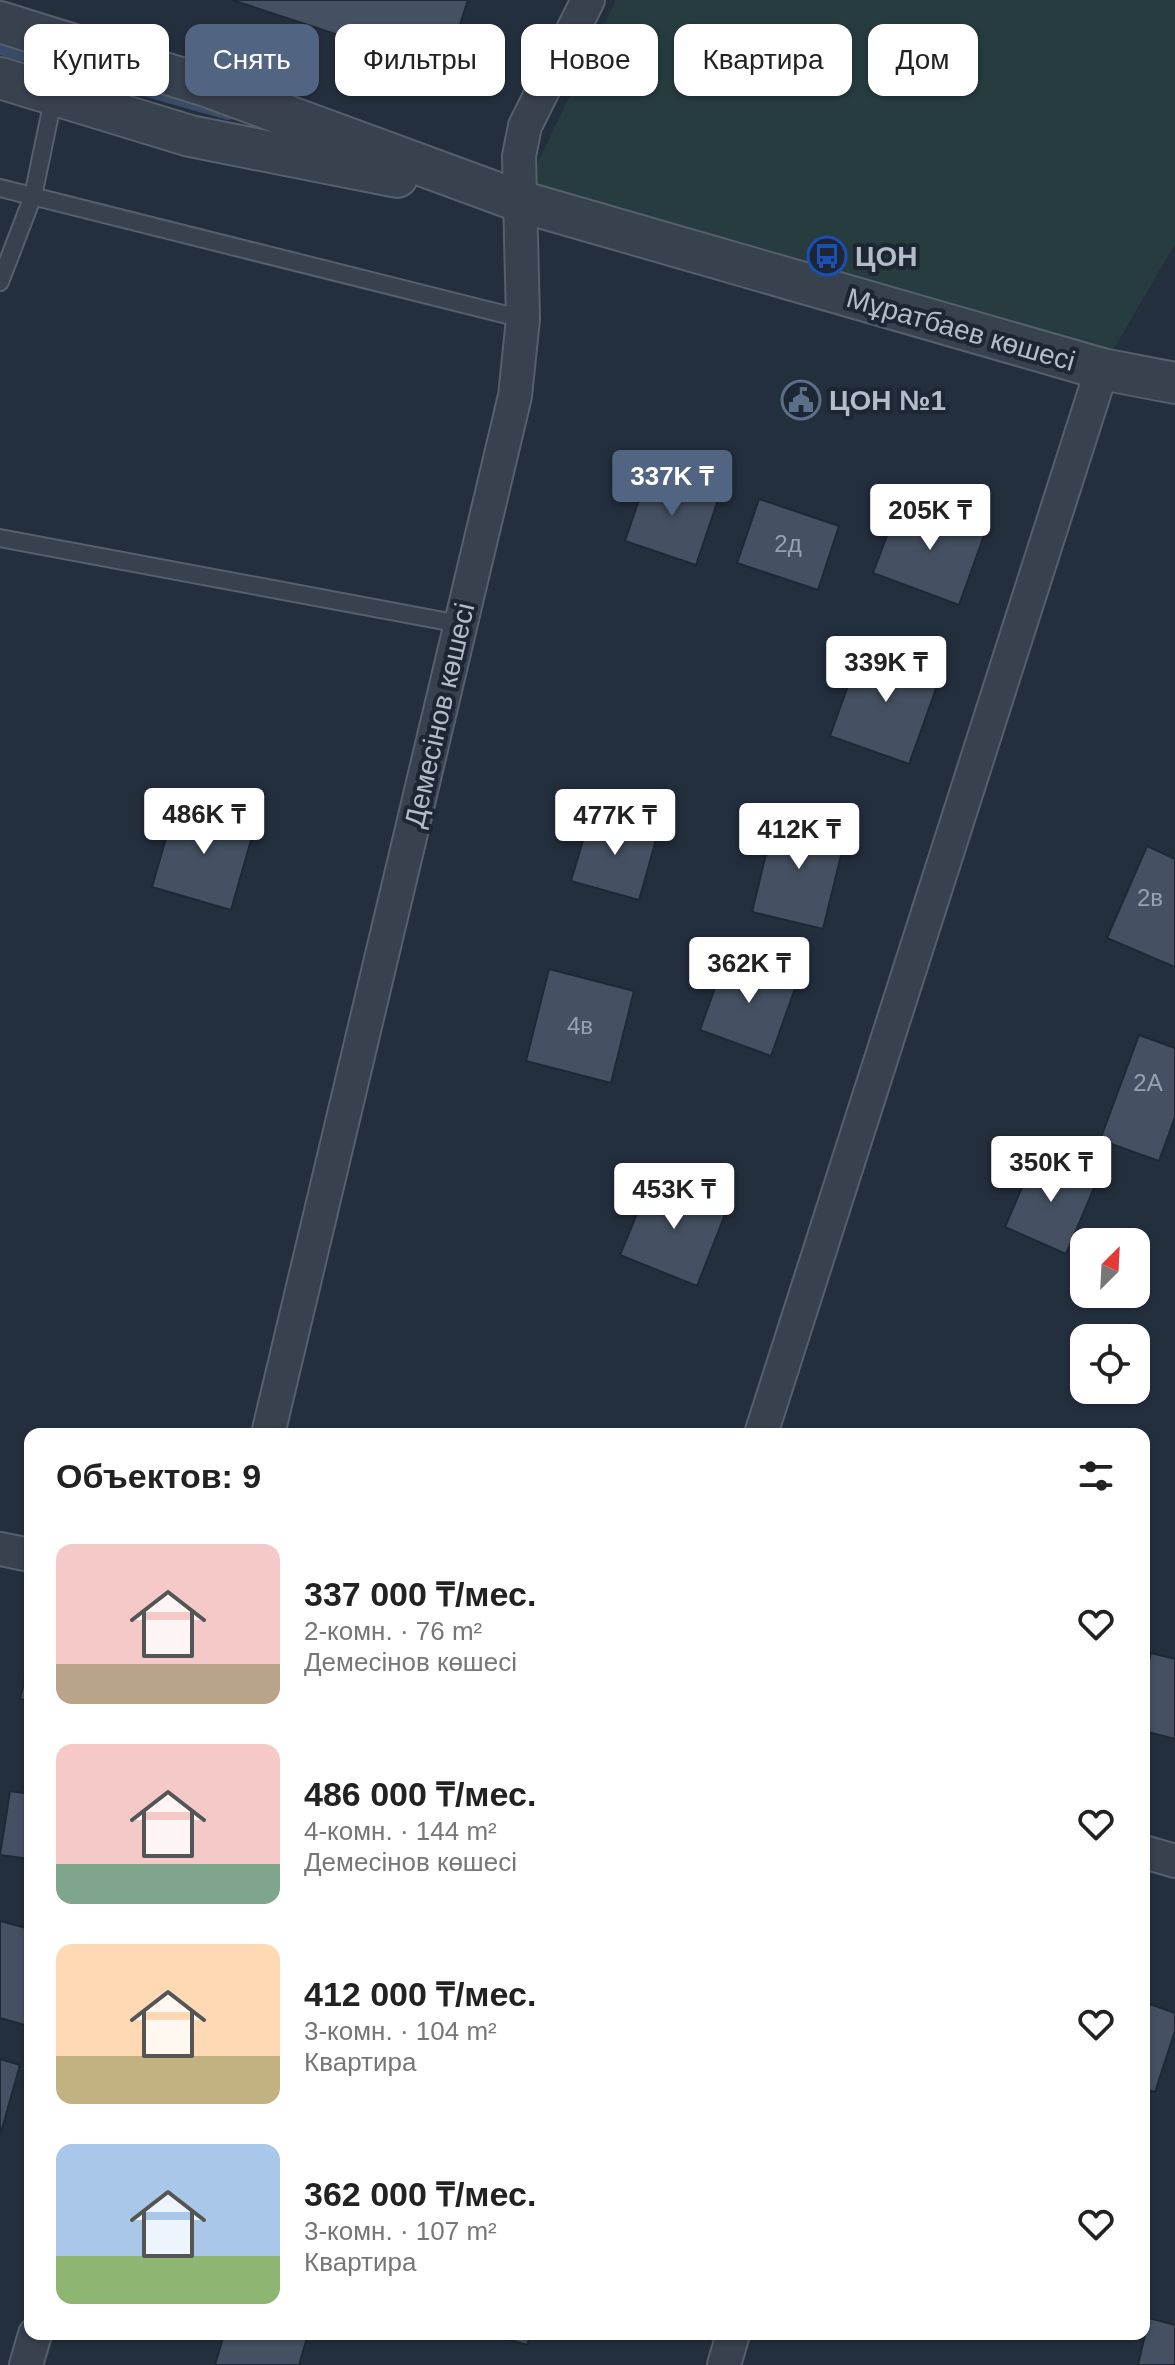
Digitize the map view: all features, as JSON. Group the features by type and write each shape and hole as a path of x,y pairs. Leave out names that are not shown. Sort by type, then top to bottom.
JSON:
{"street":[{"name":"Демесінов көшесі","path":"269,1428 515,396 523,319 519,156 525,126 588,0"},
{"path":"10,23 206,86 519,201"},
{"path":"19,84 190,136 519,201"},
{"name":"Мұратбаев көшесі","path":"519,201 1102,369 1175,383"},
{"path":"763,1428 1102,369"},
{"path":"0,1549 24,1554"},
{"path":"1150,1854 1175,1861"},
{"path":"26,2365 33,2340"},
{"path":"724,2365 731,2340"}],"lane":[{"path":"0,282 33,196 19,84"},
{"path":"0,188 523,319"},
{"path":"0,538 460,624"}],"green space":[{"path":"616,0 1175,0 1175,244 1102,369 519,201 570,96 658,96 658,24 604,24"}],"building":[{"path":"232,0 468,0 460,24 335,24 335,34 319,29 319,24 305,24"},
{"path":"649,470 720,494 696,565 625,541"},
{"path":"901,498 986,530 959,605 873,573"},
{"path":"759,499 839,526 818,590 737,563"},
{"path":"863,644 942,672 909,764 830,736"},
{"path":"176,803 255,826 231,910 152,887"},
{"path":"591,813 658,833 639,900 571,881"},
{"path":"776,813 847,831 823,929 752,912"},
{"path":"1147,846 1175,859 1175,967 1107,938"},
{"path":"727,954 798,980 771,1056 700,1030"},
{"path":"549,969 634,991 611,1083 526,1061"},
{"path":"1139,1035 1175,1048 1175,1117 1159,1161 1100,1140"},
{"path":"1036,1155 1097,1181 1077,1228 1070,1228 1070,1245 1066,1254 1005,1227"},
{"path":"652,1177 728,1207 697,1286 620,1255"},
{"path":"1151,1653 1175,1659 1175,1739 1150,1733"},
{"path":"10,1791 24,1793 24,1858 0,1855"},
{"path":"0,1921 24,1927 24,2025 0,2018"},
{"path":"1150,2004 1175,2013 1175,2031 1155,2092 1150,2091"},
{"path":"0,2059 20,2065 0,2136"},
{"path":"1150,2318 1175,2325 1175,2365 1138,2365 1144,2340 1150,2340"},
{"path":"222,2340 306,2340 299,2365 215,2365"},
{"path":"511,2340 529,2340 527,2345"}],"waterway":[{"path":"0,49 228,114"}],"place":[{"name":"ЦОН","path":"827,256"},
{"name":"ЦОН №1","path":"801,400"}]}
